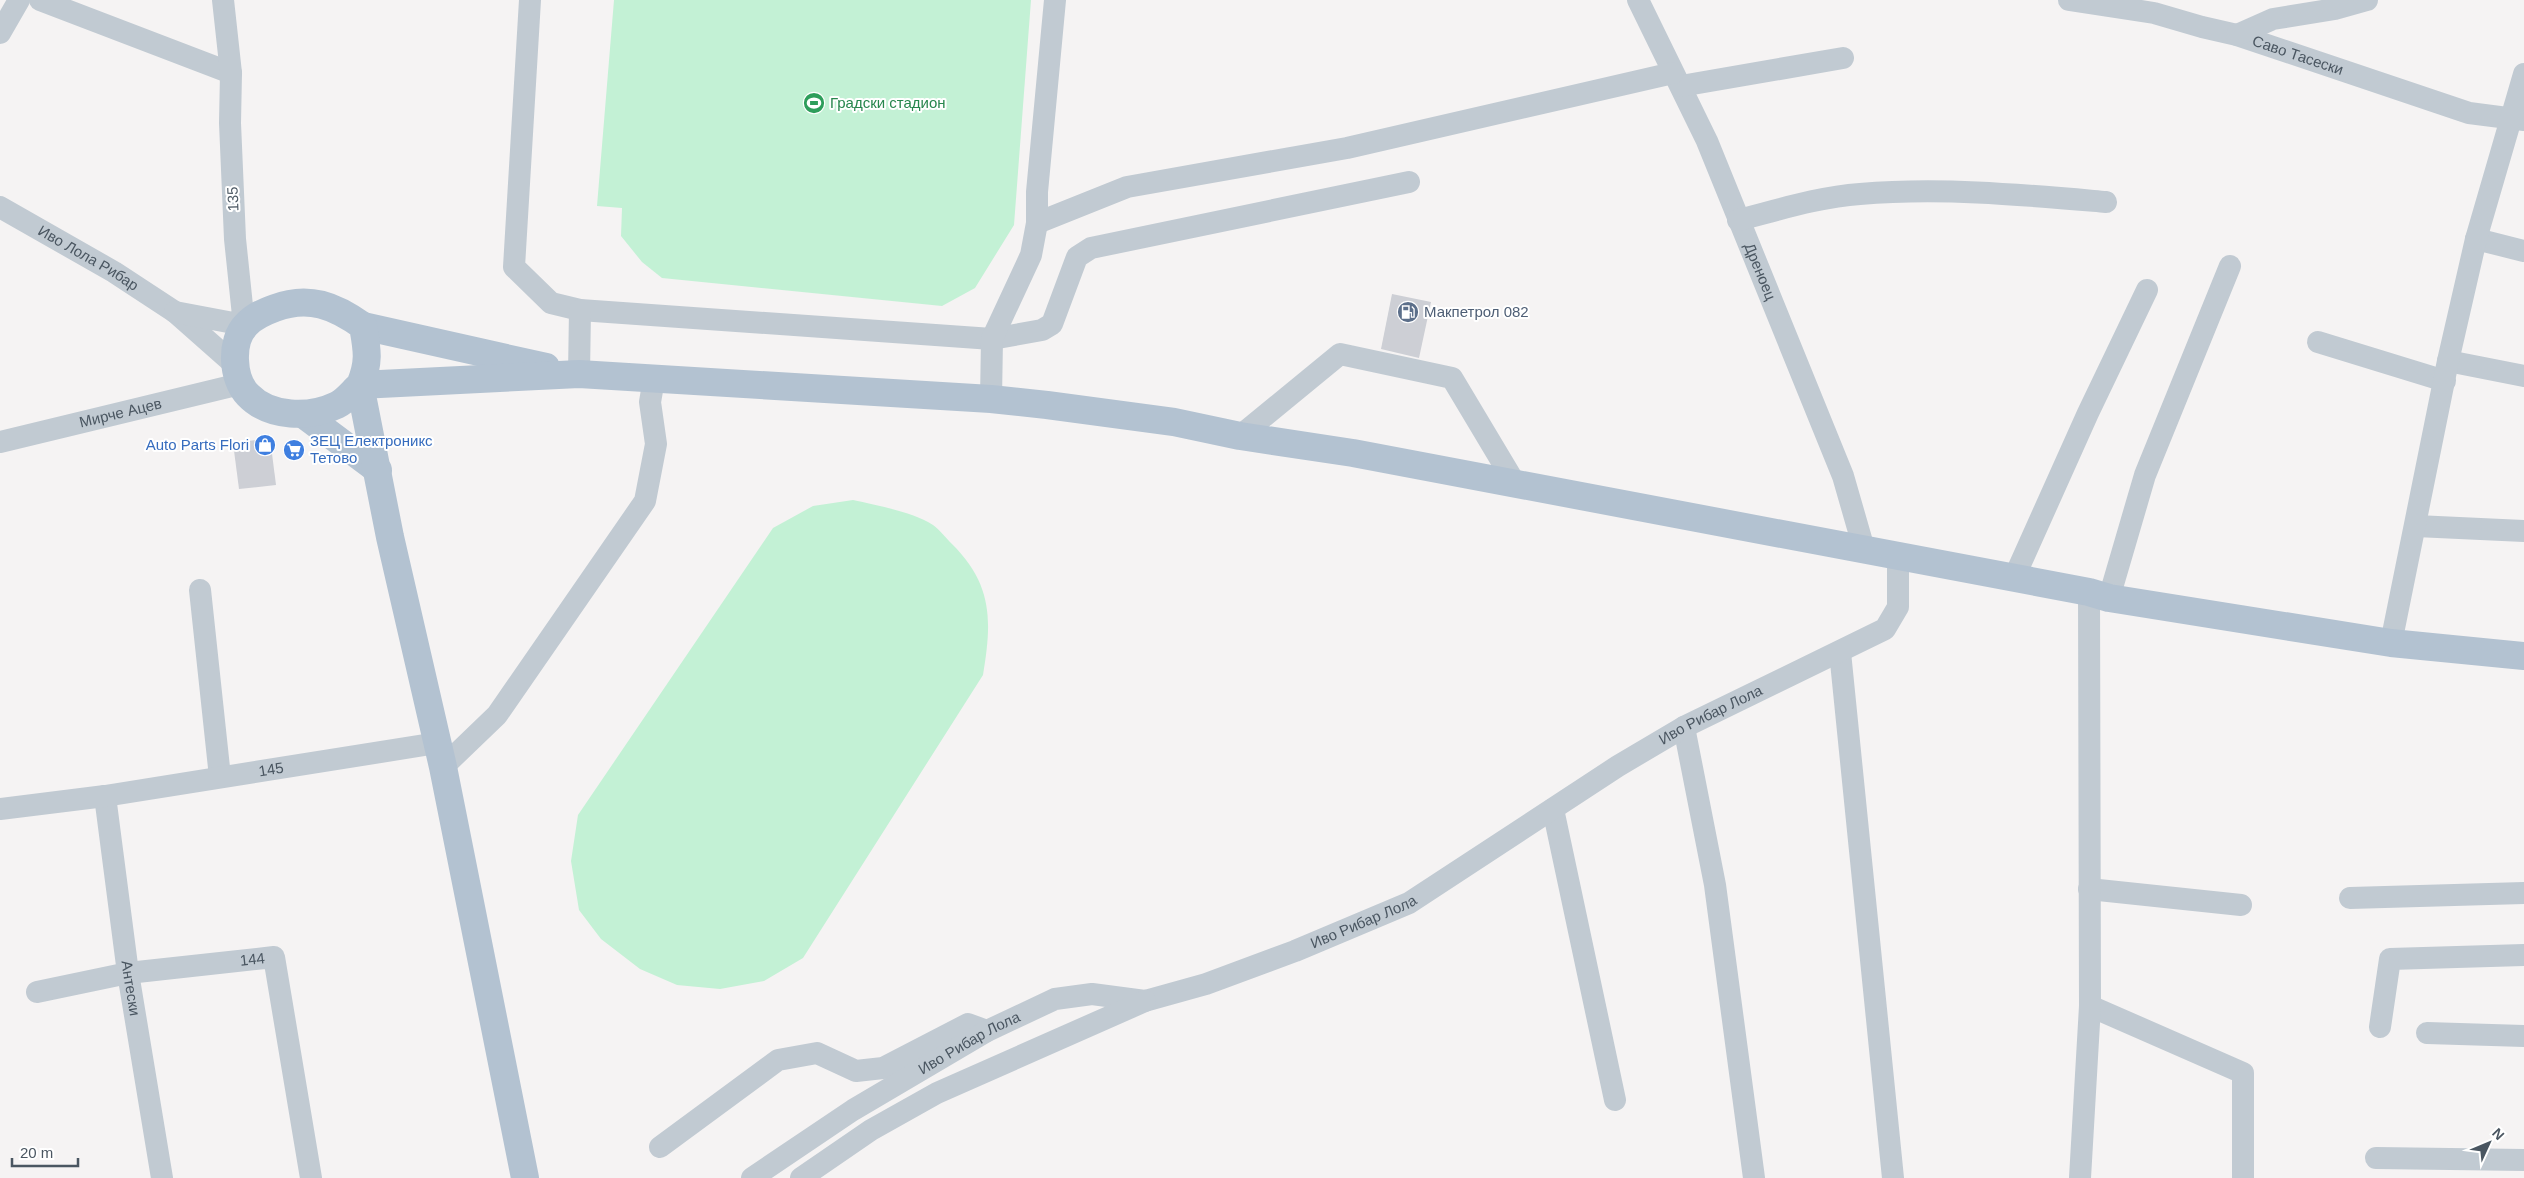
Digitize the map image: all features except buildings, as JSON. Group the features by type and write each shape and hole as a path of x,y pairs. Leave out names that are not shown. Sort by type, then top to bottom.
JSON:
{"main road":[{"path":"363,326 368,354 366,370 360,385 338,405 303,414 283,413 268,408 248,396 238,375 237,341 244,325 259,314 292,301 327,305 346,314 363,326 579,374"},
{"path":"360,385 579,374 991,399 1174,422 1240,436 1353,453 1898,555 2099,595 2391,643 2524,656"},
{"path":"360,385 390,537 440,755 525,1178"},
{"path":"303,414 378,470"}],"street":[{"path":"0,33 20,0"},
{"path":"40,0 231,73"},
{"name":"135","path":"223,0 231,73 230,123 235,239 244,325"},
{"path":"530,0 514,267 551,303 580,310 992,339 1042,330 1052,324 1077,257 1090,248 1409,182"},
{"path":"991,399 992,339 1031,255 1037,222 1037,192 1054,0"},
{"name":"Дреноец","path":"1638,0 1707,141 1843,476 1864,549"},
{"name":"Саво Тасески","path":"2069,0 2153,7 2202,28 2237,35 2469,113 2517,119"},
{"path":"2237,35 2273,19 2335,9 2367,0"},
{"path":"1037,222 1127,187 1347,148 1677,80 1843,58"},
{"path":"2391,643 2446,371 2476,239 2517,119 2524,74"},
{"path":"1738,220 1798,204 1859,194 2004,193 2106,202"},
{"name":"Иво Лола Рибар","path":"0,207 114,272 175,312"},
{"path":"2476,239 2524,251"},
{"path":"2080,1178 2090,1006 2090,889 2099,595 2145,475 2230,266"},
{"path":"2014,578 2088,413 2147,290"},
{"path":"579,374 580,310"},
{"path":"175,312 244,325"},
{"path":"175,312 238,375"},
{"path":"2318,342 2446,371 2524,376"},
{"path":"1240,436 1340,354 1452,378 1516,485"},
{"name":"Мирче Ацев","path":"0,442 238,375"},
{"path":"440,755 497,715 645,501 656,444 650,402 654,379"},
{"path":"2416,526 2524,531"},
{"name":"Иво Рибар Лола","path":"752,1178 853,1110 987,1031 1055,999 1092,994 1145,1001 1215,980 1295,951 1409,903 1618,766 1684,727 1884,629 1898,607 1898,555"},
{"path":"200,590 220,777"},
{"path":"1840,652 1893,1178"},
{"path":"1684,727 1714,885 1754,1178"},
{"name":"145","path":"0,809 105,796 220,777 440,755"},
{"name":"Антески","path":"105,796 128,973 162,1178"},
{"path":"1553,809 1615,1100"},
{"path":"2090,889 2241,905"},
{"path":"2350,898 2524,893"},
{"path":"2380,1027 2390,959 2524,955"},
{"name":"144","path":"37,992 128,973 274,957 311,1178"},
{"path":"801,1178 871,1130 937,1093 1145,1001"},
{"path":"2090,1006 2243,1073 2243,1178"},
{"path":"660,1147 778,1060 817,1053 856,1072 883,1068 968,1024 987,1031"},
{"path":"2427,1033 2524,1036"},
{"path":"2376,1158 2524,1160"}],"green space":[{"name":"Градски стадион","path":"614,0 1031,0 1014,225 975,288 942,306 662,278 642,262 621,236 622,208 597,206"},
{"path":"853,500 925,520 938,529 965,559 982,589 986,605 988,638 983,675 803,958 764,981 720,989 677,985 640,969 601,939 579,910 571,861 578,815 773,528 813,506"}],"place":[{"name":"Градски стадион","path":"814,103"},
{"name":"Макпетрол 082","path":"1408,312"},
{"name":"Auto Parts Flori","path":"265,445"},
{"name":"ЗЕЦ Електроникс Тетово","path":"294,450"}]}
